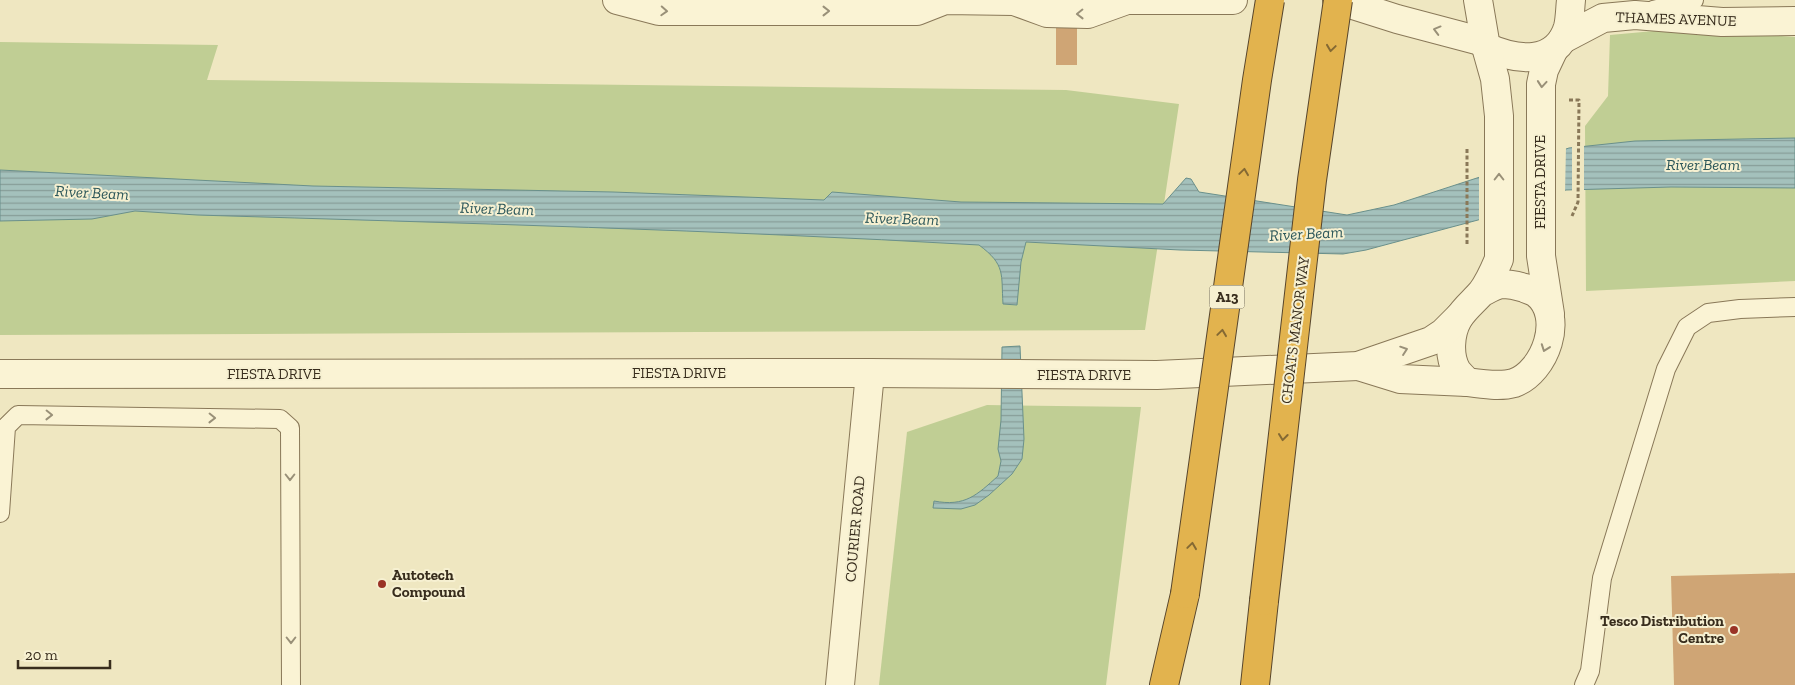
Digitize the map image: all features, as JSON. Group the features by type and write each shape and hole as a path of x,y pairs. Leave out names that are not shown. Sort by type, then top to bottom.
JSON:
{"highway":[{"name":"A13","path":"1177,685 1185,594 1257,80 1270,0"},
{"name":"CHOATS MANOR WAY","path":"1264,601 1312,180 1337,0"},
{"name":"A13","path":"1164,685 1185,594"},
{"path":"1255,685 1264,601"},
{"path":"1264,601 1268,685"}],"street":[{"path":"617,0 659,11 908,12 916,12 948,0 1005,1 1047,13 1088,14 1126,0 1233,0"},
{"path":"1337,0 1397,20 1485,45"},
{"path":"1478,0 1485,45 1496,79 1499,116 1499,259 1490,280 1459,318 1453,331 1451,346 1457,371 1468,382 1511,384 1527,376 1543,355 1551,326 1550,315 1536,293 1519,286 1501,284 1481,293"},
{"name":"FIESTA DRIVE","path":"1550,315 1541,256 1541,84 1544,70 1568,28 1571,0"},
{"name":"THAMES AVENUE","path":"1485,45 1504,55 1521,58 1538,57 1603,18 1635,15 1722,22 1795,21"},
{"name":"FIESTA DRIVE","path":"0,374 870,373 1157,375 1358,366 1431,341 1459,318"},
{"name":"FIESTA DRIVE","path":"1358,366 1400,379 1468,382"},
{"name":"COURIER ROAD","path":"840,685 870,373"}],"lane":[{"path":"1635,15 1694,0"},
{"path":"1584,685 1590,671 1602,578 1666,369 1687,327 1708,313 1740,309 1795,307"},
{"path":"0,513 6,427 18,415 280,419 290,428 291,685"}],"path":[{"path":"1578,136 1578,202"},
{"path":"1466,164 1466,233"}],"green space":[{"path":"1676,29 1795,37 1795,281 1586,291 1585,126 1608,96 1610,35"},
{"path":"0,42 218,45 207,80 1066,90 1179,104 1145,330 0,335"},
{"path":"987,405 1141,407 1106,685 879,685 907,432"}],"water":[{"name":"River Beam","path":"1795,138 1795,188 1671,187 1566,190 1478,220 1366,250 1343,254 1180,250 1026,242 1021,262 1017,305 1003,304 1002,277 998,265 994,258 979,245 686,231 197,215 135,211 92,219 0,221 0,170 313,186 613,192 824,200 832,192 961,202 1163,204 1186,178 1191,179 1199,192 1347,215 1394,205 1569,148 1635,141"},
{"path":"1020,346 1024,439 1022,459 1012,474 975,505 961,509 933,508 934,501 954,502 970,498 984,489 998,476 1001,461 998,449 1001,420 1002,347"}],"pier":[{"path":"1584,144 1584,192 1572,192 1572,145"},
{"path":"1566,146 1565,193 1479,222 1479,176"}],"building":[{"path":"1056,0 1077,0 1077,65 1056,65"},
{"name":"Tesco Distribution Centre","path":"1795,573 1795,685 1674,685 1671,576"}],"place":[{"name":"Autotech Compound","path":"382,584"},
{"name":"Tesco Distribution Centre","path":"1734,630"}]}
